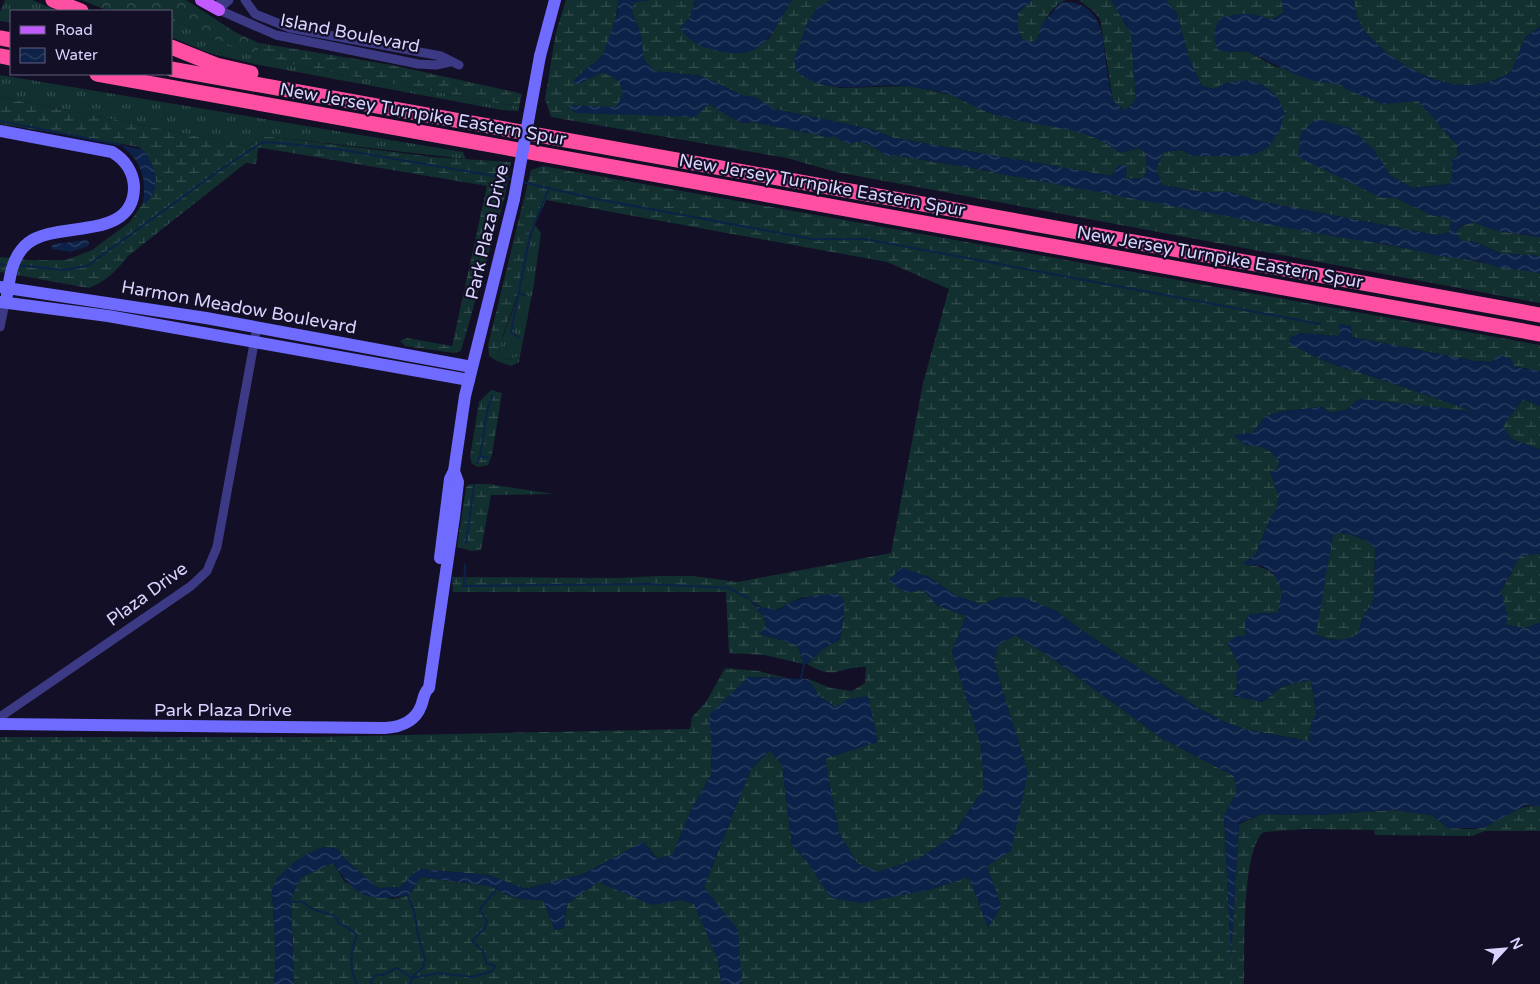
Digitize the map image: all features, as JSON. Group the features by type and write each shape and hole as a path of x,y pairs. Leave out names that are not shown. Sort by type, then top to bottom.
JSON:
{"highway":[{"path":"53,0 78,10"},
{"path":"172,47 222,66 268,76 314,94"},
{"name":"New Jersey Turnpike Eastern Spur","path":"172,69 1540,315"},
{"name":"New Jersey Turnpike Eastern Spur","path":"103,75 1540,334"}],"main road":[{"path":"201,0 220,6"}],"street":[{"path":"220,6 229,0"},
{"name":"Island Boulevard","path":"220,6 266,32 300,42 418,64 454,63 441,56 290,28 255,14 245,0"},
{"name":"Park Plaza Drive","path":"0,724 385,728 398,727 410,721 421,706 425,691 429,688 445,557 458,482 454,471 469,380 514,199 540,56 555,0"},
{"path":"0,131 112,152 130,170 134,185 128,206 118,219 96,226 33,240 17,255 6,284 0,327"},
{"name":"Harmon Meadow Boulevard","path":"6,284 257,327 472,367"},
{"name":"Harmon Meadow Boulevard","path":"3,302 71,310 254,340 469,380"},
{"name":"Plaza Drive","path":"0,717 191,586 207,571 217,547 257,327"}],"green space":[{"path":"5,0 32,0 57,10 10,10 10,23 0,21 0,12"},
{"path":"81,0 186,0 235,32 259,43 258,54 210,38 172,18 172,10 106,10"},
{"path":"566,0 618,0 613,29 605,52 585,70 576,85 603,72 619,81 623,94 617,107 569,106 575,113 709,104 741,123 753,122 828,137 834,136 849,144 854,142 865,143 889,157 893,155 949,164 1540,273 1540,303 836,172 787,158 551,117 545,99 556,32"},
{"path":"695,0 690,18 681,27 768,40 792,0 831,0 817,8 808,22 794,60 839,88 911,86 952,95 987,112 1015,120 1076,130 1108,143 1120,153 1139,148 1146,153 1147,170 1143,178 1125,179 1127,167 1119,165 1111,176 894,138 871,129 774,109 753,96 744,96 702,76 653,71 644,59 641,35 632,12 633,2"},
{"path":"1032,0 1066,0 1051,11 1037,40 1031,42 1022,39 1017,24 1018,13"},
{"path":"1079,0 1111,0 1131,34 1136,100 1125,111 1113,101 1100,19"},
{"path":"1166,0 1281,0 1284,12 1272,19 1248,14 1232,15 1229,52 1247,51 1274,66 1342,85 1383,104 1418,100 1457,145 1458,157 1452,159 1452,178 1449,184 1412,188 1391,176 1374,150 1331,172 1382,198 1396,198 1431,215 1452,219 1449,232 1437,235 1258,201 1230,192 1201,192 1162,185 1156,169 1163,152 1181,150 1193,156 1256,154 1263,85 1244,81 1232,82 1214,89 1202,86 1189,58 1177,14"},
{"path":"1353,0 1540,0 1540,27 1526,36 1511,72 1482,84 1456,84 1424,75 1408,67 1379,46 1359,22"},
{"path":"172,18 210,38 302,67 519,107 518,111 502,110 259,65 209,53 172,37"},
{"path":"259,43 392,65 522,94 519,107 302,67 258,54"},
{"path":"0,75 463,152 466,159 274,137 264,137 248,146 0,97"},
{"path":"0,97 248,146 264,137 274,137 433,157 511,162 505,196 461,351 454,353 405,346 400,341 407,338 452,346 487,186 262,148 258,149 256,164 246,163 128,256 110,275 94,286 88,288 0,272 0,257 29,260 66,260 92,250 130,222 143,203 146,204 148,155 139,147 0,124"},
{"path":"543,166 1540,345 1540,371 1475,361 1352,337 1351,326 1340,324 1339,336 1298,333 1289,344 1338,366 1476,412 1359,399 1346,410 1331,413 1322,407 1284,411 1266,416 1252,433 1234,435 1247,446 1257,446 1265,449 1279,461 1277,470 1270,472 1279,496 1276,511 1271,516 1256,554 1246,565 1258,566 1272,573 1279,583 1282,595 1278,613 1250,614 1246,619 1245,636 1227,643 1240,667 1235,697 1249,698 1260,702 1266,700 1283,687 1311,680 1316,713 1311,725 1309,741 1248,730 1225,722 1200,709 1084,632 1055,610 1001,597 981,605 955,595 929,577 900,567 890,582 923,590 937,605 966,616 952,652 981,745 984,788 952,836 922,857 878,873 857,863 839,833 825,759 849,699 836,707 819,696 808,679 831,688 852,691 865,683 866,667 856,667 831,673 807,664 823,649 840,639 844,615 823,595 800,598 774,610 763,608 748,598 764,617 766,628 760,634 797,645 804,664 764,655 729,653 726,592 453,592 452,577 617,578 693,576 738,582 891,553 923,383 949,289 887,262 546,200 530,235 519,291 498,354 505,360 520,356 519,362 511,366 489,356 488,345 531,170"},
{"path":"1473,222 1498,231 1540,237 1540,256 1500,253 1475,242 1462,241 1456,234 1458,229"},
{"path":"535,225 541,233 534,284 520,356 505,360 498,354 517,298"},
{"path":"491,390 502,393 492,455 488,465 478,467 472,464 470,457 479,402"},
{"path":"1523,399 1540,406 1540,449 1511,439 1503,426"},
{"path":"471,484 488,484 554,494 491,495 481,550 472,551 457,547 466,487"},
{"path":"1339,533 1358,537 1375,548 1374,599 1362,619 1358,634 1342,640 1326,638 1315,634 1333,535"},
{"path":"1540,554 1540,623 1525,628 1506,625 1501,592 1520,556"},
{"path":"1015,635 1046,654 1163,739 1234,776 1237,792 1224,815 1231,955 1239,824 1262,814 1317,815 1392,810 1432,815 1448,828 1471,829 1484,827 1524,807 1540,806 1540,831 1485,831 1472,836 1375,835 1374,830 1305,829 1264,832 1257,842 1251,858 1248,879 1244,984 742,984 704,887 751,769 770,750 782,765 792,845 805,859 928,890 969,877 988,928 1001,906 987,866 1028,773 994,663 998,645"},
{"path":"725,668 758,671 787,678 748,677 712,752 711,775 692,808 673,854 658,859 643,842 583,874 525,889 489,875 419,869 400,887 378,888 345,859 337,849 324,847 309,853 272,890 276,957 274,984 0,984 0,737 310,737 690,729 692,717 706,702"},
{"path":"333,863 345,882 392,899 409,895 420,877 490,886 507,895 521,899 543,900 555,930 564,928 567,904 598,882 652,904 681,900 695,904 718,960 721,984 294,984 291,899 300,878"}],"water":[{"path":"618,0 650,0 634,2 632,12 641,35 644,59 654,71 702,76 744,96 753,96 774,109 871,129 894,138 1111,176 1119,165 1127,166 1125,179 1143,178 1147,170 1146,153 1139,148 1120,153 1090,136 1005,117 984,110 954,96 934,90 898,85 838,87 823,85 809,80 796,71 794,60 808,22 817,8 831,0 1032,0 1018,13 1017,23 1022,39 1031,42 1037,40 1042,24 1061,2 1076,3 1087,8 1099,26 1103,37 1113,101 1125,111 1136,100 1131,34 1111,0 1166,0 1177,14 1189,58 1202,86 1214,89 1225,83 1247,80 1263,85 1277,96 1285,113 1280,130 1269,147 1256,154 1193,156 1181,150 1163,152 1156,169 1162,185 1201,192 1230,192 1258,201 1437,235 1449,232 1452,219 1431,215 1396,198 1382,198 1298,157 1301,132 1317,119 1351,128 1374,150 1391,176 1412,188 1449,184 1452,178 1452,159 1458,157 1457,145 1418,101 1383,104 1345,89 1342,85 1314,81 1294,74 1247,51 1229,52 1218,50 1214,34 1218,22 1220,18 1240,14 1252,14 1268,19 1274,18 1284,12 1281,0 1353,0 1359,22 1368,35 1393,57 1408,67 1440,81 1471,85 1492,81 1511,72 1526,36 1540,27 1540,237 1498,231 1473,222 1460,226 1456,234 1462,241 1472,241 1500,253 1540,256 1540,273 1497,267 1480,261 1439,256 1392,245 1337,237 949,164 893,155 889,157 865,143 854,142 849,144 834,136 828,137 753,122 741,123 709,104 695,117 575,113 568,105 616,107 623,94 619,81 603,72 576,85 573,80 603,55 618,11"},
{"path":"695,0 792,0 777,26 762,44 753,50 742,53 728,53 697,44 682,31 680,27 690,17"},
{"path":"120,145 144,150 152,163 156,184 151,198 145,204 143,203 144,186 141,170 133,157"},
{"path":"87,240 88,246 71,252 52,249 51,246 55,244"},
{"path":"1340,324 1351,326 1352,337 1475,361 1490,362 1500,355 1511,359 1515,367 1540,371 1540,406 1523,399 1503,426 1511,439 1540,449 1540,554 1520,556 1501,592 1508,616 1506,625 1525,628 1540,623 1540,806 1527,805 1483,828 1448,828 1432,815 1392,810 1317,815 1262,814 1239,823 1231,961 1224,815 1237,792 1234,776 1163,739 1046,654 1015,635 998,645 994,663 1028,773 1011,851 987,866 1001,906 988,928 969,877 928,890 862,903 831,898 805,859 792,845 782,765 770,750 751,769 704,887 738,930 742,984 721,984 718,960 694,904 681,900 652,905 598,882 567,904 564,928 555,930 543,900 521,899 507,895 490,886 420,877 409,895 383,898 373,897 364,895 349,884 333,863 300,878 291,899 294,984 274,984 276,957 272,890 277,878 296,861 324,847 337,849 345,859 378,888 400,887 419,869 489,875 525,889 583,874 643,842 657,859 673,854 692,808 711,775 712,752 709,715 748,677 808,679 819,696 836,707 849,699 868,696 878,742 825,759 839,833 857,863 878,872 922,857 952,836 984,788 981,745 952,652 966,616 937,605 923,590 907,593 889,581 901,567 929,577 955,595 981,605 1001,597 1021,597 1055,610 1084,632 1200,709 1225,722 1248,730 1309,741 1311,725 1316,712 1311,680 1290,684 1259,702 1232,694 1238,687 1236,672 1240,667 1227,643 1236,636 1245,636 1246,619 1250,614 1278,613 1282,590 1274,574 1263,566 1246,565 1243,563 1256,554 1271,516 1276,511 1279,496 1270,472 1277,470 1279,461 1265,449 1257,446 1247,446 1233,435 1252,433 1266,416 1284,411 1322,407 1331,413 1346,410 1359,399 1473,411 1338,366 1289,344 1290,338 1298,333 1339,336","holes":["1339,533 1363,539 1375,548 1374,599 1362,619 1358,634 1348,638 1332,640 1316,634 1333,535"]},
{"path":"838,594 844,600 844,615 840,639 823,649 807,664 804,664 797,645 760,634 761,630 766,628 764,617 748,598 759,607 778,610 799,599"}],"waterway":[{"path":"0,121 120,145"},
{"path":"17,265 63,270 87,266 217,172 261,143 269,142 337,149 512,179"},
{"path":"522,182 596,199 812,239 865,239 1320,324"},
{"path":"519,338 511,332 530,235 549,188"},
{"path":"0,264 8,265"},
{"path":"520,293 525,296"},
{"path":"477,463 480,456 488,406 493,395"},
{"path":"480,456 488,458"},
{"path":"466,543 474,485"},
{"path":"464,585 465,565"},
{"path":"462,586 647,584 729,588 748,598"},
{"path":"801,679 804,664"},
{"path":"372,984 370,981 376,975 382,975 397,968 412,978 439,973 472,977 493,971 495,966 486,963 483,951 472,941 485,928 487,921 480,911 481,907 498,888"},
{"path":"407,894 414,911 418,936 425,959 423,968 414,975 410,984"},
{"path":"289,902 303,902 312,909 335,916 339,924 346,926 357,935 351,960 357,984"}]}
